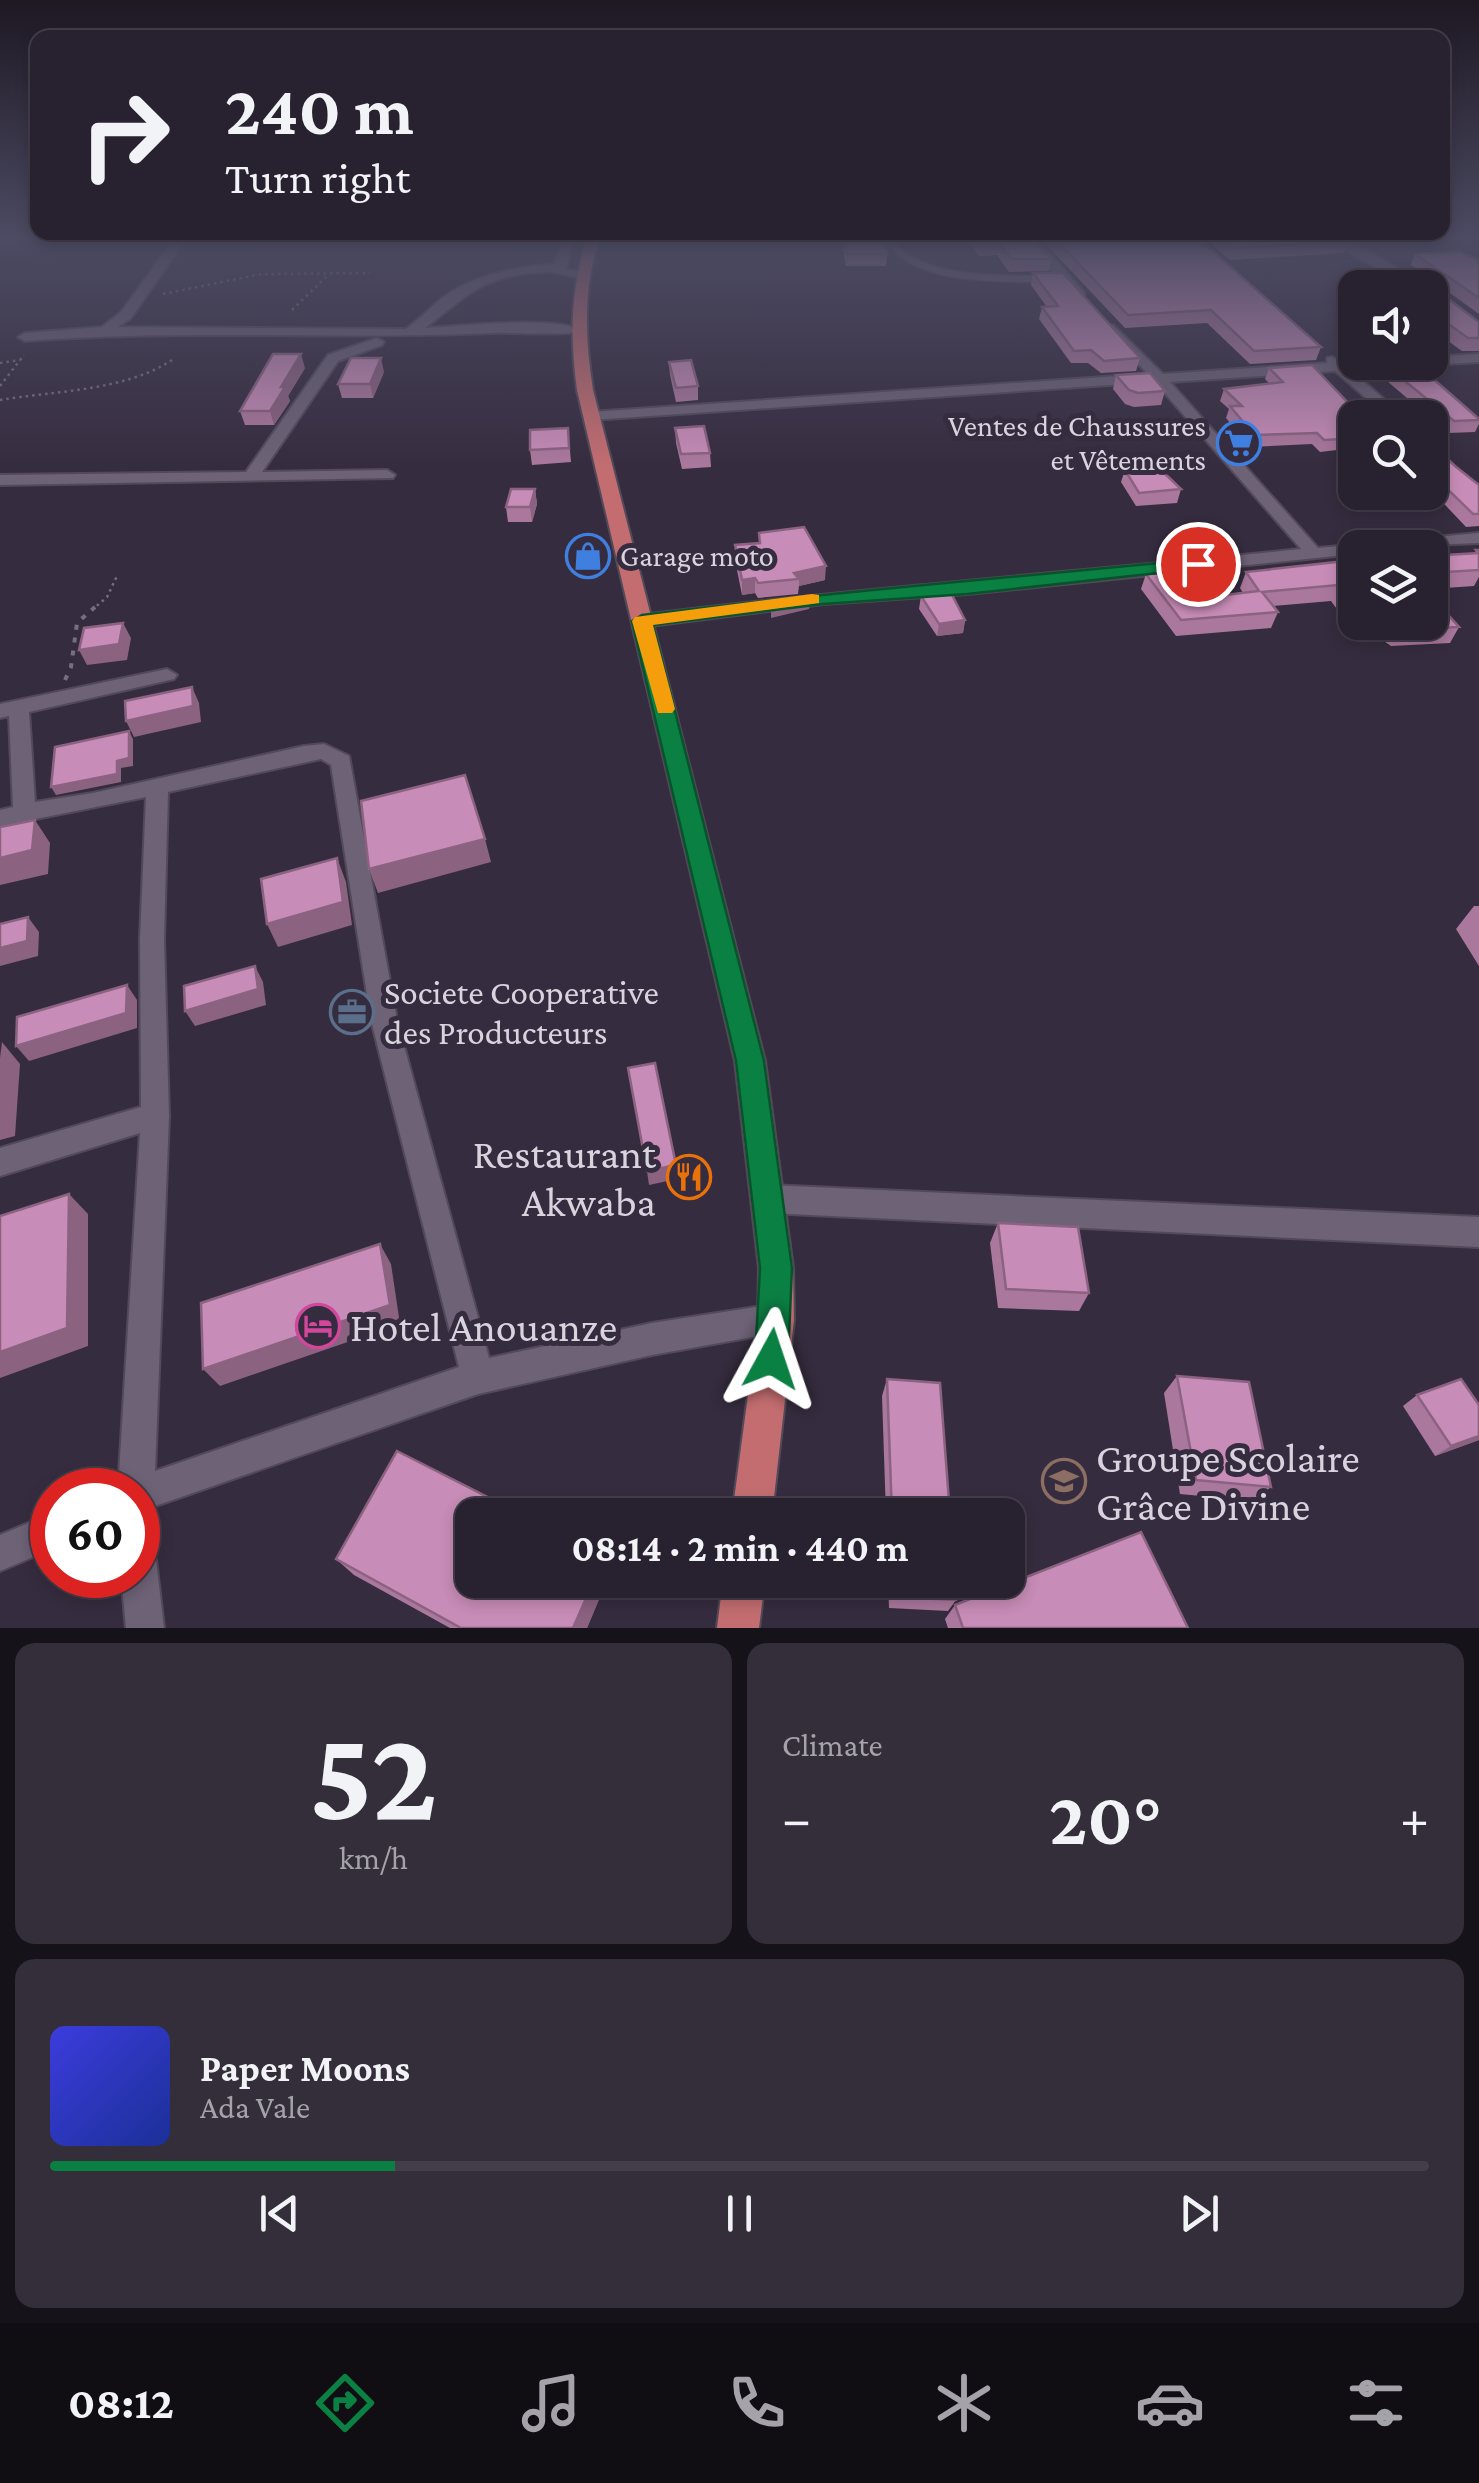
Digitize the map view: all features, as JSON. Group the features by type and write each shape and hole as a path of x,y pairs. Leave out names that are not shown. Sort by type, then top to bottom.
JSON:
{"main road":[{"path":"574,315 591,416 750,1061 769,1199 776,1320 754,1498"},
{"path":"738,1628 742,1598"}],"street":[{"path":"106,332 127,315"},
{"path":"252,475 334,358 429,324 436,315"},
{"path":"1098,315 1313,552"},
{"path":"26,337 106,332 405,333 534,327 576,330"},
{"path":"1325,354 1338,365"},
{"path":"1448,360 1479,358"},
{"path":"591,416 1338,366"},
{"path":"1355,380 1378,400"},
{"path":"0,480 388,475"},
{"path":"1448,541 1479,538"},
{"path":"642,621 823,598 967,589 1338,550"},
{"path":"24,812 10,710 167,675"},
{"path":"0,818 304,753 324,751 341,761 384,1020 478,1377"},
{"path":"138,1468 155,1116 152,939 157,787"},
{"path":"0,1162 155,1116"},
{"path":"769,1199 1479,1232"},
{"path":"160,1484 478,1377 652,1339 776,1320"},
{"path":"0,1553 30,1540"},
{"path":"141,1598 144,1628"}],"path":[{"path":"0,386 28,350 64,336"},
{"path":"0,363 20,360"},
{"path":"0,400 135,376 166,367 172,360"},
{"path":"61,685 71,667 76,624 107,597 117,576"}],"building":[{"path":"1048,315 1101,315 1140,358 1104,361 1091,350 1074,351"},
{"path":"1216,315 1285,315 1321,347 1254,351"},
{"path":"1448,315 1470,315 1479,322 1479,338 1468,338 1448,324"},
{"path":"273,354 301,354 270,411 240,411"},
{"path":"351,358 381,358 370,384 338,384"},
{"path":"691,360 698,386 676,388 669,362"},
{"path":"1312,365 1345,400 1338,400 1338,439 1324,440 1317,433 1254,435 1230,406 1242,406 1224,389 1283,382 1269,368"},
{"path":"1150,373 1165,391 1138,393 1129,390 1116,375"},
{"path":"1404,380 1434,380 1479,420 1454,421 1448,416 1448,400 1428,400"},
{"path":"704,426 710,453 681,454 675,428"},
{"path":"568,428 569,448 530,450 530,430"},
{"path":"1448,459 1479,485 1479,514 1473,514 1448,490"},
{"path":"1157,466 1181,489 1139,493 1125,470"},
{"path":"511,489 535,489 530,507 506,507"},
{"path":"804,527 826,566 794,573 799,579 758,583 755,578 742,580 735,545 760,543 759,533"},
{"path":"1479,553 1479,570 1448,572 1448,555"},
{"path":"1338,562 1338,585 1262,592 1278,612 1181,620 1146,574 1198,570 1216,596 1259,591 1246,572"},
{"path":"951,593 965,620 939,624 921,596"},
{"path":"810,602 771,610 769,606"},
{"path":"1448,615 1459,627 1448,628"},
{"path":"123,623 119,644 79,650 84,628"},
{"path":"192,687 193,706 126,721 125,701"},
{"path":"129,731 129,758 117,761 117,774 51,787 55,747"},
{"path":"465,775 485,839 369,869 361,801"},
{"path":"35,820 32,850 0,858 0,827"},
{"path":"337,858 343,902 267,924 261,879"},
{"path":"28,917 27,941 0,948 0,924"},
{"path":"255,966 258,989 185,1011 184,986"},
{"path":"127,985 126,1013 16,1046 17,1017"},
{"path":"655,1063 676,1165 647,1171 628,1068"},
{"path":"69,1194 67,1328 0,1352 0,1216"},
{"path":"998,1223 1078,1227 1089,1293 1006,1289"},
{"path":"380,1244 390,1305 203,1369 201,1303"},
{"path":"1177,1376 1249,1382 1271,1487 1196,1480"},
{"path":"887,1379 940,1383 949,1498 891,1498"},
{"path":"1461,1379 1479,1405 1479,1436 1451,1446 1417,1395"},
{"path":"397,1451 490,1498 455,1498 455,1598 586,1598 573,1628 461,1628 336,1559"},
{"path":"1141,1532 1188,1628 963,1628 955,1605 973,1598 1025,1598 1025,1578"}],"slow traffic":[{"path":"665,709 642,621 812,599"}],"place":[{"name":"Ventes de Chaussures et Vêtements","path":"1239,443"},
{"name":"Garage moto","path":"588,556"},
{"name":"Societe Cooperative des Producteurs","path":"352,1012"},
{"name":"Restaurant Akwaba","path":"689,1177"},
{"name":"Hotel Anouanze","path":"318,1326"},
{"name":"Groupe Scolaire Grâce Divine","path":"1064,1481"}],"route":[{"path":"771,1359 776,1268 750,1061 642,621 823,598 967,589 1198,564"}]}
